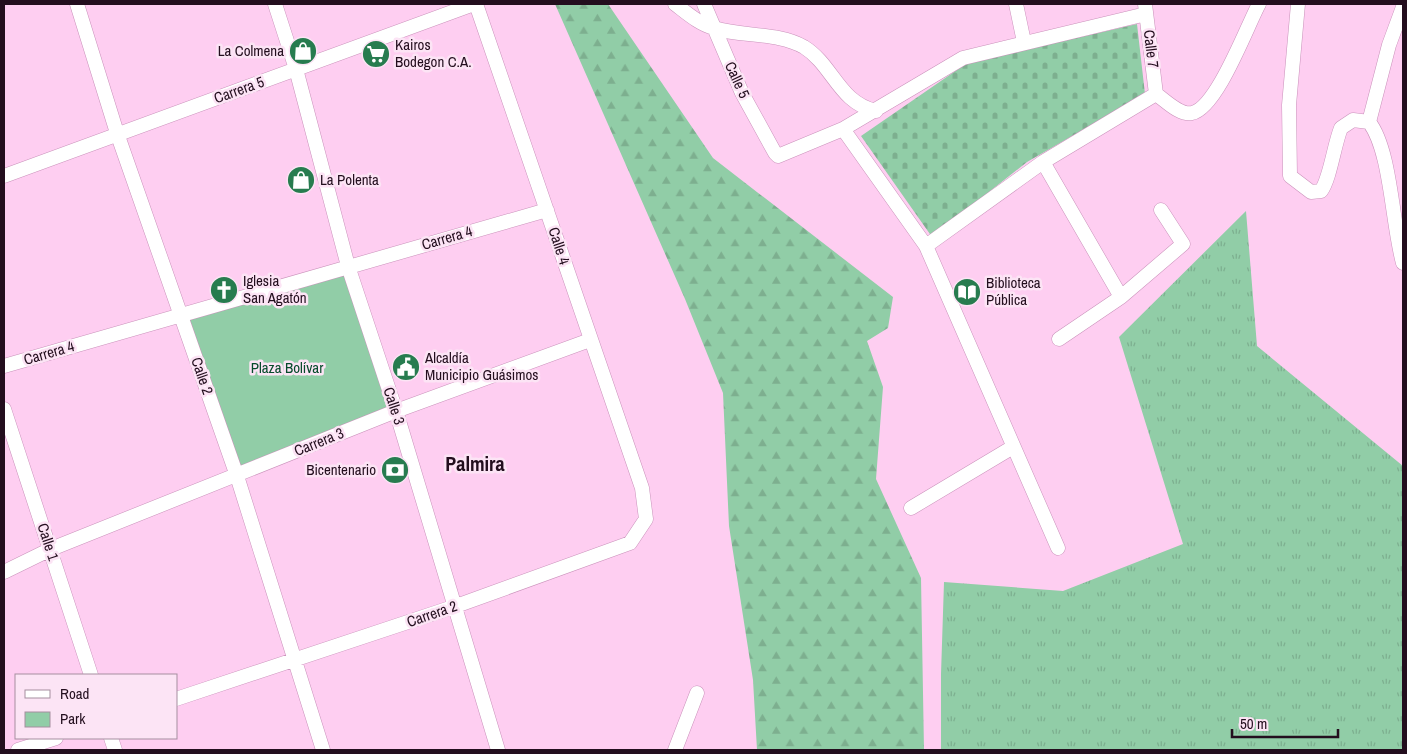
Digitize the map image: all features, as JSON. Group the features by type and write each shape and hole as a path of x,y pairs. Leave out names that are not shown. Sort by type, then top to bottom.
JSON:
{"street":[{"name":"Calle 2","path":"77,4 117,133 237,476 323,750"},
{"name":"Calle 3","path":"275,4 296,69 348,266 396,411 498,750"},
{"name":"Carrera 5","path":"4,176 117,133 475,4"},
{"name":"Calle 4","path":"475,4 642,488"},
{"path":"675,4 696,20 714,28 789,41 802,46 813,54 852,101 863,108 876,111"},
{"name":"Calle 5","path":"704,4 742,93 775,153 783,156 843,129"},
{"path":"1016,4 1024,42"},
{"path":"926,246 1043,162 1156,94 1183,113 1193,114 1200,109 1223,81 1259,4"},
{"path":"1298,4 1289,105 1288,146 1290,176 1311,192 1321,191 1327,183 1329,165 1341,128 1353,120 1370,122"},
{"path":"1403,7 1389,45 1370,122 1376,131 1384,155 1395,231 1403,263"},
{"path":"1058,548 926,246 843,129 963,58 1146,9"},
{"name":"Calle 7","path":"1146,9 1156,94"},
{"path":"1043,162 1121,297"},
{"name":"Carrera 4","path":"4,366 547,210"},
{"path":"1059,340 1121,297 1183,244 1161,210"},
{"name":"Carrera 3","path":"4,572 50,550 396,411 590,340"},
{"name":"Calle 1","path":"4,409 91,674"},
{"path":"911,508 1013,447"},
{"name":"Carrera 2","path":"178,698 294,662 630,543 646,518 642,488"},
{"path":"675,750 697,693"},
{"path":"18,750 53,739"}],"green space":[{"path":"555,4 608,4 713,158 893,297 888,328 867,341 883,387 876,479 921,578 924,750 757,750 753,680 729,526 723,393 685,299"},
{"path":"1137,24 1145,94 1027,162 932,237 861,136 967,63"},
{"path":"1246,211 1257,346 1403,466 1403,750 941,750 944,582 1063,591 1183,544 1119,337"},
{"name":"Plaza Bolívar","path":"348,266 396,411 237,476 181,316"}],"place":[{"name":"La Colmena","path":"303,51"},
{"name":"Kairos Bodegon C.A.","path":"376,54"},
{"name":"La Polenta","path":"301,180"},
{"name":"Iglesia San Agatón","path":"224,290"},
{"name":"Biblioteca Pública","path":"967,292"},
{"name":"Alcaldía Municipio Guásimos","path":"406,367"},
{"name":"Bicentenario","path":"395,470"}],"district":[{"name":"Palmira","path":"475,464"}]}
